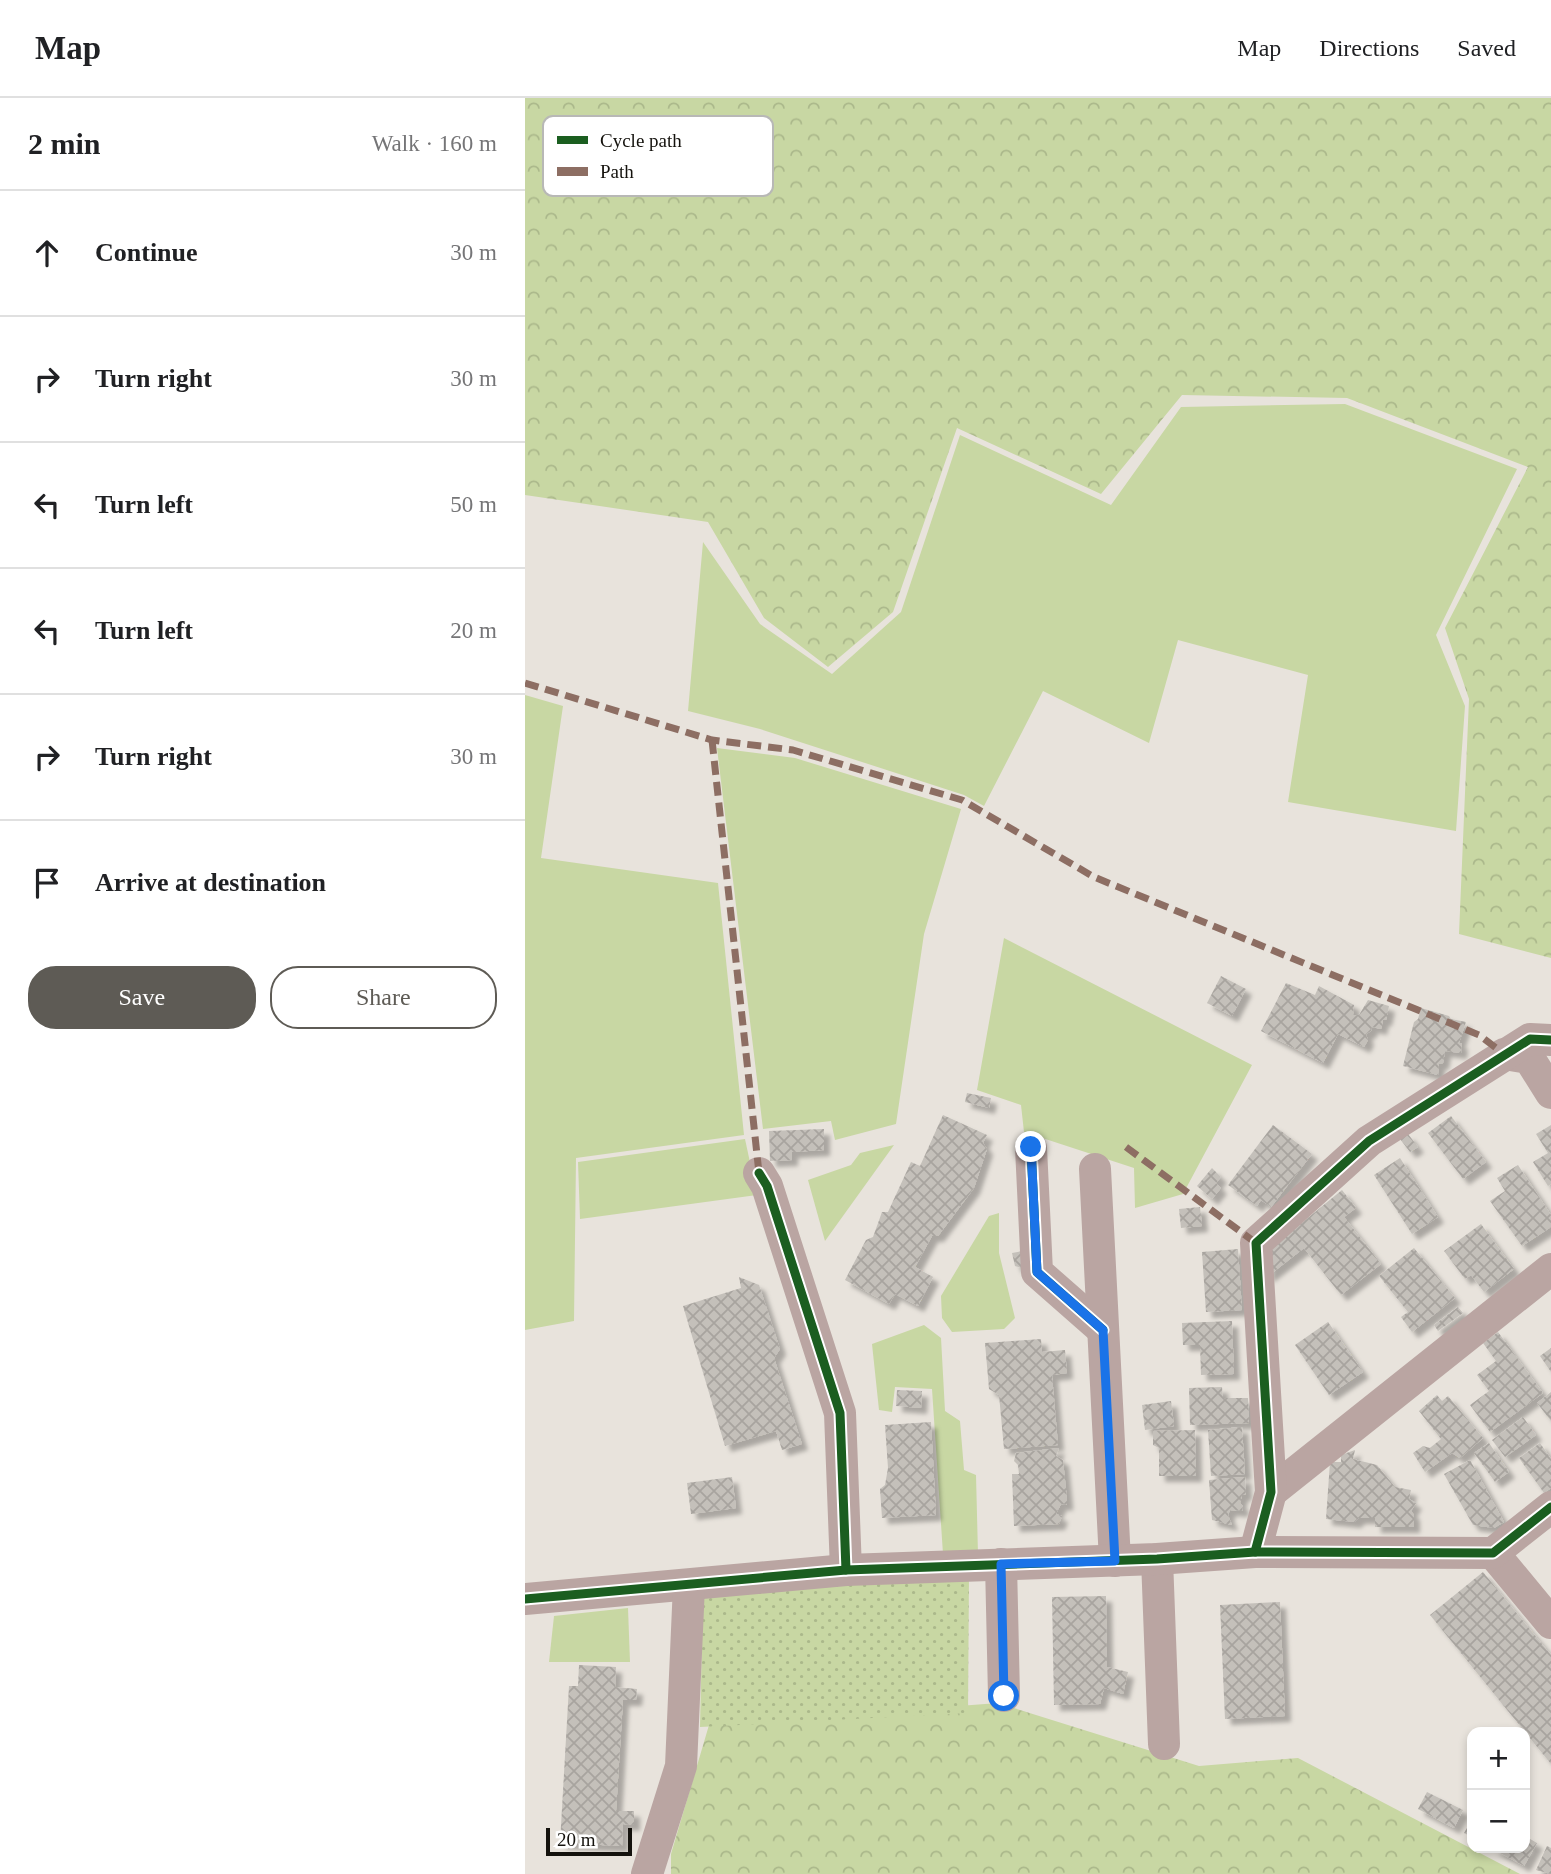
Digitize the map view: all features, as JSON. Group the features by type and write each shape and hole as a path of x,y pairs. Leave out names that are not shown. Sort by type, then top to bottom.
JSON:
{"street":[{"path":"1255,1552 1271,1492 1256,1243 1369,1141 1504,1054 1530,1040 1551,1040"},
{"path":"1504,1054 1529,1058 1551,1094"},
{"path":"1031,1147 1037,1272 1103,1330"},
{"path":"1095,1169 1115,1561"},
{"path":"759,1172 767,1186 840,1413 846,1570"},
{"path":"1271,1492 1551,1269"},
{"path":"525,1599 846,1570 1115,1561 1255,1552 1493,1553 1551,1507"},
{"path":"1493,1553 1551,1623"},
{"path":"1157,1559 1164,1744"},
{"path":"1001,1564 1004,1696"},
{"path":"647,1874 681,1766 689,1585"}],"green space":[{"path":"525,98 1551,98 1551,958 1459,934 1469,699 1445,628 1528,467 1347,398 1182,395 1101,494 957,428 893,612 828,667 764,618 708,522 525,495"},
{"path":"1345,404 1517,469 1436,635 1465,706 1456,831 1288,802 1308,675 1178,640 1149,743 1043,691 984,806 964,795 760,729 688,711 703,542 760,624 832,674 901,612 960,435 1111,505 1181,407"},
{"path":"525,695 563,706 541,858 718,883 744,1135 576,1158 574,1321 525,1330"},
{"path":"717,748 795,758 961,809 924,934 896,1124 835,1140 831,1121 763,1129"},
{"path":"1004,938 1252,1065 1183,1194 1135,1208 1134,1168 1024,1132 1021,1105 977,1090"},
{"path":"745,1139 757,1195 580,1219 578,1162"},
{"path":"894,1145 825,1241 808,1180 851,1165 860,1153"},
{"path":"999,1213 999,1253 1015,1318 1004,1329 952,1332 942,1318 941,1296 989,1216"},
{"path":"924,1325 941,1338 945,1411 960,1421 964,1470 976,1475 978,1554 943,1554 932,1389 895,1387 892,1412 879,1410 872,1344"},
{"path":"969,1574 968,1713 700,1727 703,1594"},
{"path":"628,1608 630,1662 549,1662 554,1616"},
{"path":"998,1703 1199,1766 1298,1758 1467,1846 1467,1853 1480,1853 1520,1874 671,1874 671,1854 709,1725"}],"building":[{"path":"1221,976 1246,989 1232,1016 1207,1003"},
{"path":"1286,983 1315,995 1319,986 1354,1005 1353,1015 1359,1015 1368,1000 1389,1006 1386,1020 1383,1020 1381,1029 1372,1027 1366,1034 1368,1040 1364,1047 1338,1034 1323,1063 1261,1031"},
{"path":"1421,1008 1466,1022 1459,1043 1462,1043 1461,1053 1445,1051 1443,1063 1439,1064 1438,1075 1403,1066 1414,1022 1418,1019"},
{"path":"967,1093 991,1098 989,1108 965,1102"},
{"path":"943,1115 987,1135 983,1143 987,1149 974,1188 938,1236 932,1236 915,1267 933,1277 918,1306 895,1294 889,1304 845,1280 866,1240 873,1237 882,1212 888,1212 911,1162 920,1166"},
{"path":"1451,1116 1486,1162 1463,1179 1428,1133"},
{"path":"1273,1125 1312,1154 1271,1207 1261,1200 1257,1206 1228,1185"},
{"path":"1551,1125 1551,1184 1548,1186 1533,1162 1548,1153 1536,1134"},
{"path":"824,1129 824,1150 792,1152 792,1160 770,1161 769,1131"},
{"path":"1408,1134 1418,1147 1410,1152 1400,1139"},
{"path":"1400,1158 1438,1217 1412,1234 1374,1175"},
{"path":"1518,1165 1551,1215 1551,1227 1522,1246 1490,1201 1505,1191 1497,1178"},
{"path":"1212,1168 1221,1177 1216,1183 1221,1188 1212,1199 1197,1186"},
{"path":"1342,1190 1356,1208 1344,1217 1381,1264 1341,1295 1304,1248 1267,1277 1266,1252"},
{"path":"1200,1207 1202,1226 1181,1228 1179,1209"},
{"path":"1481,1224 1514,1269 1484,1292 1471,1275 1465,1279 1444,1251"},
{"path":"1414,1248 1455,1298 1412,1332 1401,1317 1408,1312 1379,1276"},
{"path":"1238,1249 1242,1310 1206,1312 1202,1252"},
{"path":"1023,1251 1022,1268 1015,1266 1012,1253"},
{"path":"739,1277 759,1285 780,1349 774,1358 802,1444 782,1450 776,1431 725,1446 683,1306 741,1288"},
{"path":"1458,1307 1463,1313 1438,1331 1434,1325"},
{"path":"1232,1321 1234,1374 1201,1375 1200,1345 1183,1345 1182,1323"},
{"path":"1328,1322 1363,1372 1329,1395 1295,1345"},
{"path":"1498,1332 1543,1393 1490,1432 1470,1405 1489,1391 1477,1375 1496,1361 1483,1343"},
{"path":"1041,1339 1042,1352 1065,1350 1067,1373 1052,1375 1058,1445 1004,1449 999,1395 989,1389 985,1343"},
{"path":"1551,1348 1551,1372 1540,1356"},
{"path":"1222,1387 1223,1398 1248,1398 1249,1423 1190,1425 1189,1388"},
{"path":"897,1390 922,1391 921,1408 896,1406"},
{"path":"1551,1392 1551,1421 1537,1403"},
{"path":"1437,1395 1442,1401 1448,1396 1483,1438 1460,1458 1452,1453 1425,1472 1413,1453 1423,1446 1430,1448 1441,1439 1419,1411"},
{"path":"1171,1401 1174,1426 1145,1430 1142,1405"},
{"path":"1523,1417 1536,1435 1505,1457 1492,1440"},
{"path":"931,1422 936,1515 882,1518 880,1489 885,1485 888,1468 885,1425"},
{"path":"1242,1427 1245,1474 1211,1476 1208,1430"},
{"path":"1195,1430 1196,1476 1159,1476 1159,1448 1153,1445 1153,1431"},
{"path":"1489,1443 1509,1472 1495,1482 1474,1453"},
{"path":"1540,1443 1551,1459 1551,1488 1544,1493 1519,1458"},
{"path":"1059,1448 1056,1456 1063,1460 1067,1505 1061,1504 1056,1514 1062,1516 1059,1524 1014,1526 1012,1474 1019,1474 1018,1465 1014,1461 1016,1453"},
{"path":"1355,1450 1353,1459 1377,1465 1395,1487 1411,1490 1409,1499 1416,1503 1411,1511 1414,1515 1414,1527 1375,1527 1375,1518 1359,1518 1355,1522 1326,1519 1330,1462 1341,1462 1341,1455"},
{"path":"1470,1460 1504,1522 1494,1528 1473,1525 1444,1474"},
{"path":"732,1477 736,1508 691,1514 687,1483"},
{"path":"1245,1477 1246,1494 1242,1495 1240,1503 1243,1506 1242,1511 1230,1510 1228,1515 1232,1525 1212,1520 1209,1480"},
{"path":"1483,1572 1551,1655 1551,1764 1530,1738 1530,1727 1521,1727 1430,1615"},
{"path":"1106,1596 1107,1667 1128,1672 1123,1694 1104,1688 1100,1704 1054,1705 1052,1597"},
{"path":"1280,1602 1285,1716 1225,1719 1220,1605"},
{"path":"579,1665 616,1667 615,1687 637,1689 636,1700 623,1700 616,1811 634,1811 634,1825 623,1824 622,1846 560,1843 569,1686 578,1686"},
{"path":"1427,1792 1463,1810 1454,1828 1418,1809"},
{"path":"1530,1839 1537,1843 1524,1866 1500,1853 1530,1853"},
{"path":"1547,1846 1551,1848 1551,1874 1536,1870"}],"marked path":[{"path":"525,683 712,740 793,750 962,800 1094,877 1479,1035 1504,1054"},
{"path":"712,740 759,1173"},
{"path":"1126,1147 1256,1243"}],"cycle path":[{"path":"1255,1552 1271,1492 1256,1243 1369,1141 1530,1039 1551,1040"},
{"path":"1031,1148 1037,1272 1103,1330"},
{"path":"759,1173 767,1186 840,1413 846,1570"},
{"path":"525,1599 846,1570 1157,1559 1255,1552 1493,1553 1551,1507"}],"route":[{"path":"1004,1696 1001,1564 1115,1561 1103,1330 1037,1272 1031,1147"}]}
